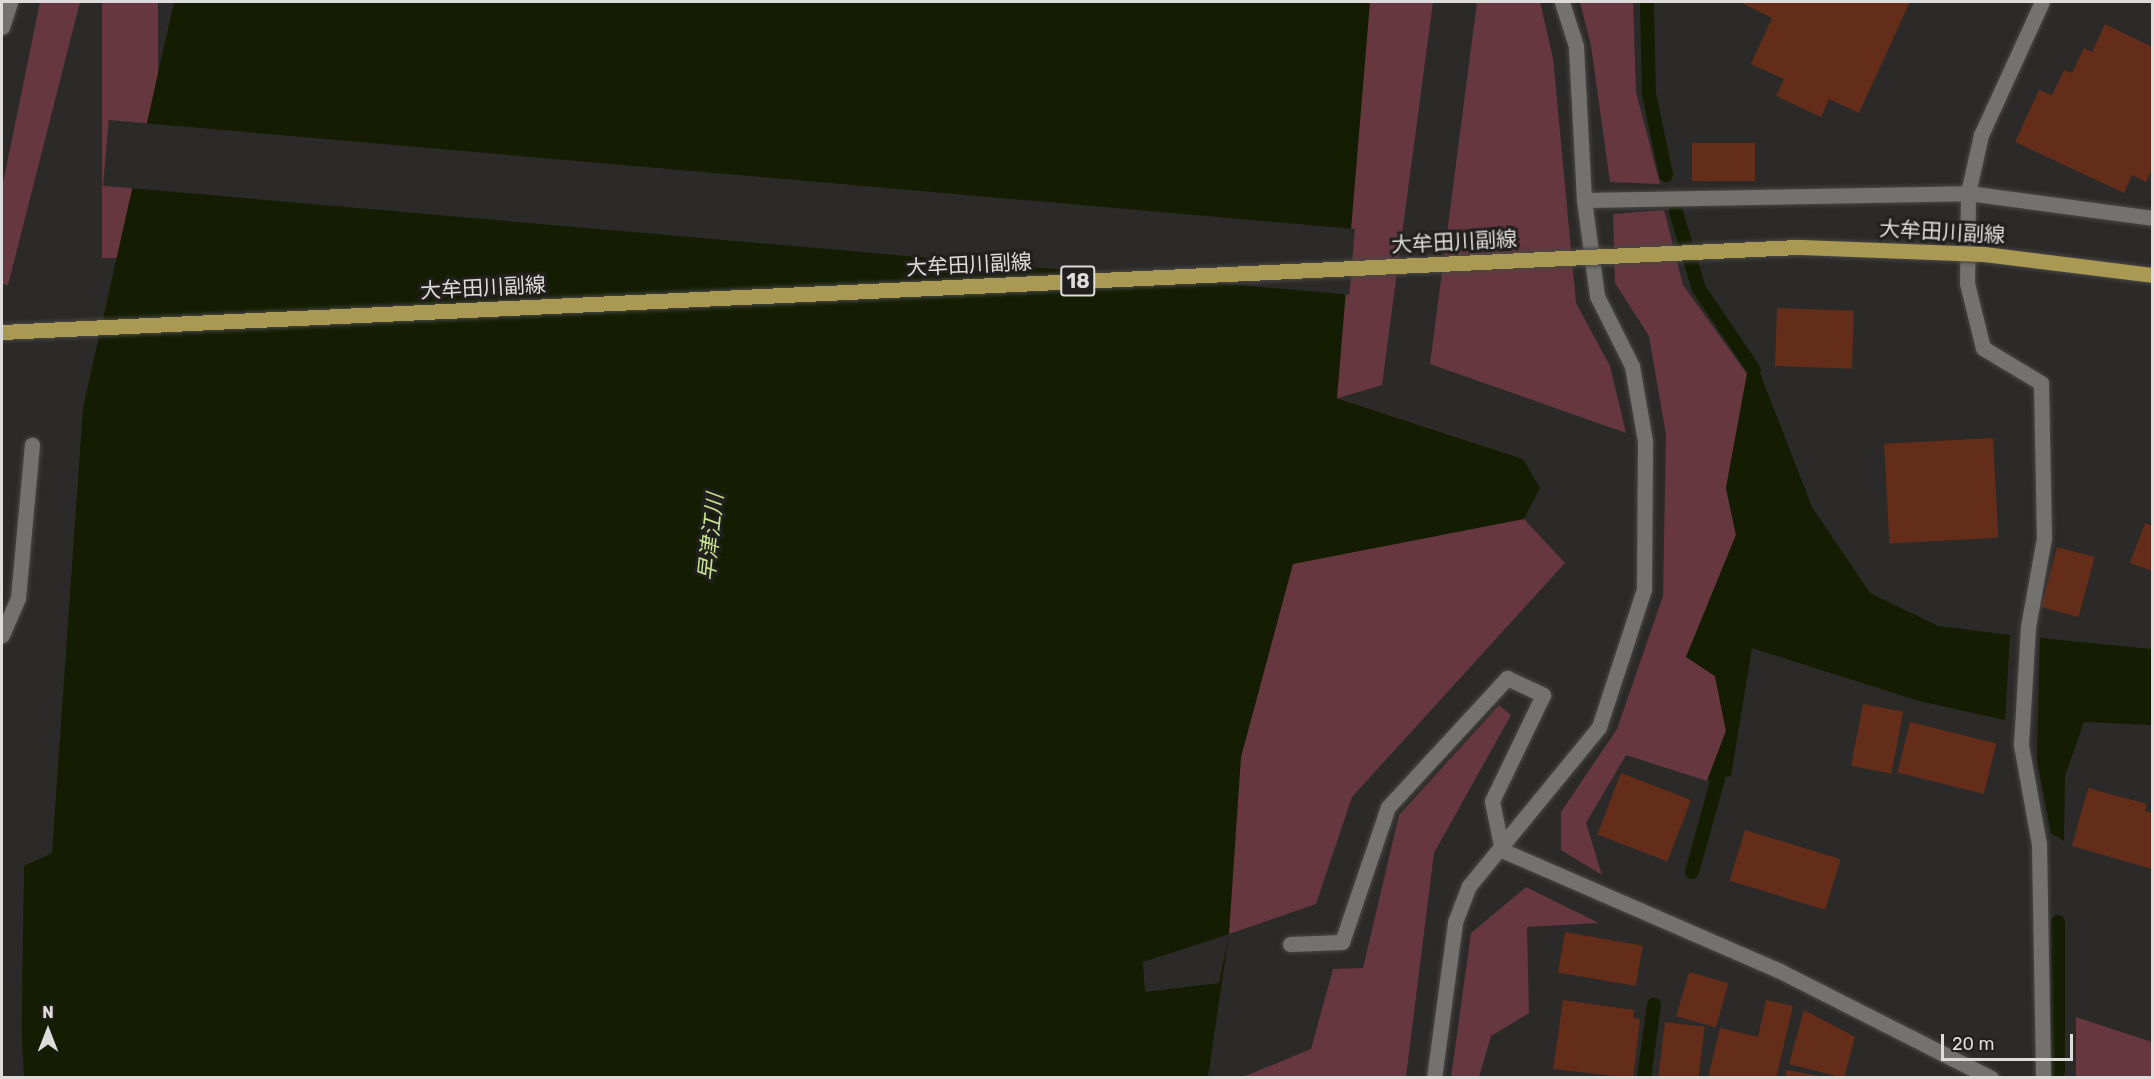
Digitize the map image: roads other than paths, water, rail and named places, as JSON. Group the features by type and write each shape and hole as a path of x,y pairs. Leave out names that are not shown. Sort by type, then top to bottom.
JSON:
{"main road":[{"name":"大牟田川副線","path":"2,332 1801,247 1984,254 2152,275"}],"street":[{"path":"2,27 10,2"},
{"path":"1434,1077 1455,922 1470,886 1502,850 1599,727 1644,589 1646,441 1632,366 1597,296 1584,200 1576,46 1562,2"},
{"path":"2042,2 1981,135 1968,193 1966,283 1983,348 2041,383 2044,538 2028,627 2021,745 2039,844 2043,1077"},
{"path":"1584,200 1968,193 2152,219"},
{"path":"2,635 18,598 32,445"},
{"path":"1290,944 1342,942 1388,807 1507,678 1543,695 1492,801 1502,850"},
{"path":"1502,850 1778,970 1991,1077"}],"water":[{"name":"早津江川","path":"174,2 1370,2 1337,398 1523,459 1540,488 1524,519 1293,564 1241,757 1229,934 1208,1077 24,1078 20,1000 24,866 52,853 83,408"},
{"path":"1758,368 1812,507 1870,593 1938,626 2010,635 2005,720 1919,701 1752,648 1731,776 1707,781 1726,731 1715,676 1686,657 1736,535 1726,488 1747,374"},
{"path":"2040,638 2152,649 2152,725 2084,722 2065,776 2064,841 2051,833 2037,760"}],"waterway":[{"path":"1647,2 1649,94 1666,175"},
{"path":"1676,212 1699,289 1754,370"},
{"path":"1692,872 1718,779"},
{"path":"2058,922 2058,1071"},
{"path":"1644,1078 1654,1005"}]}
